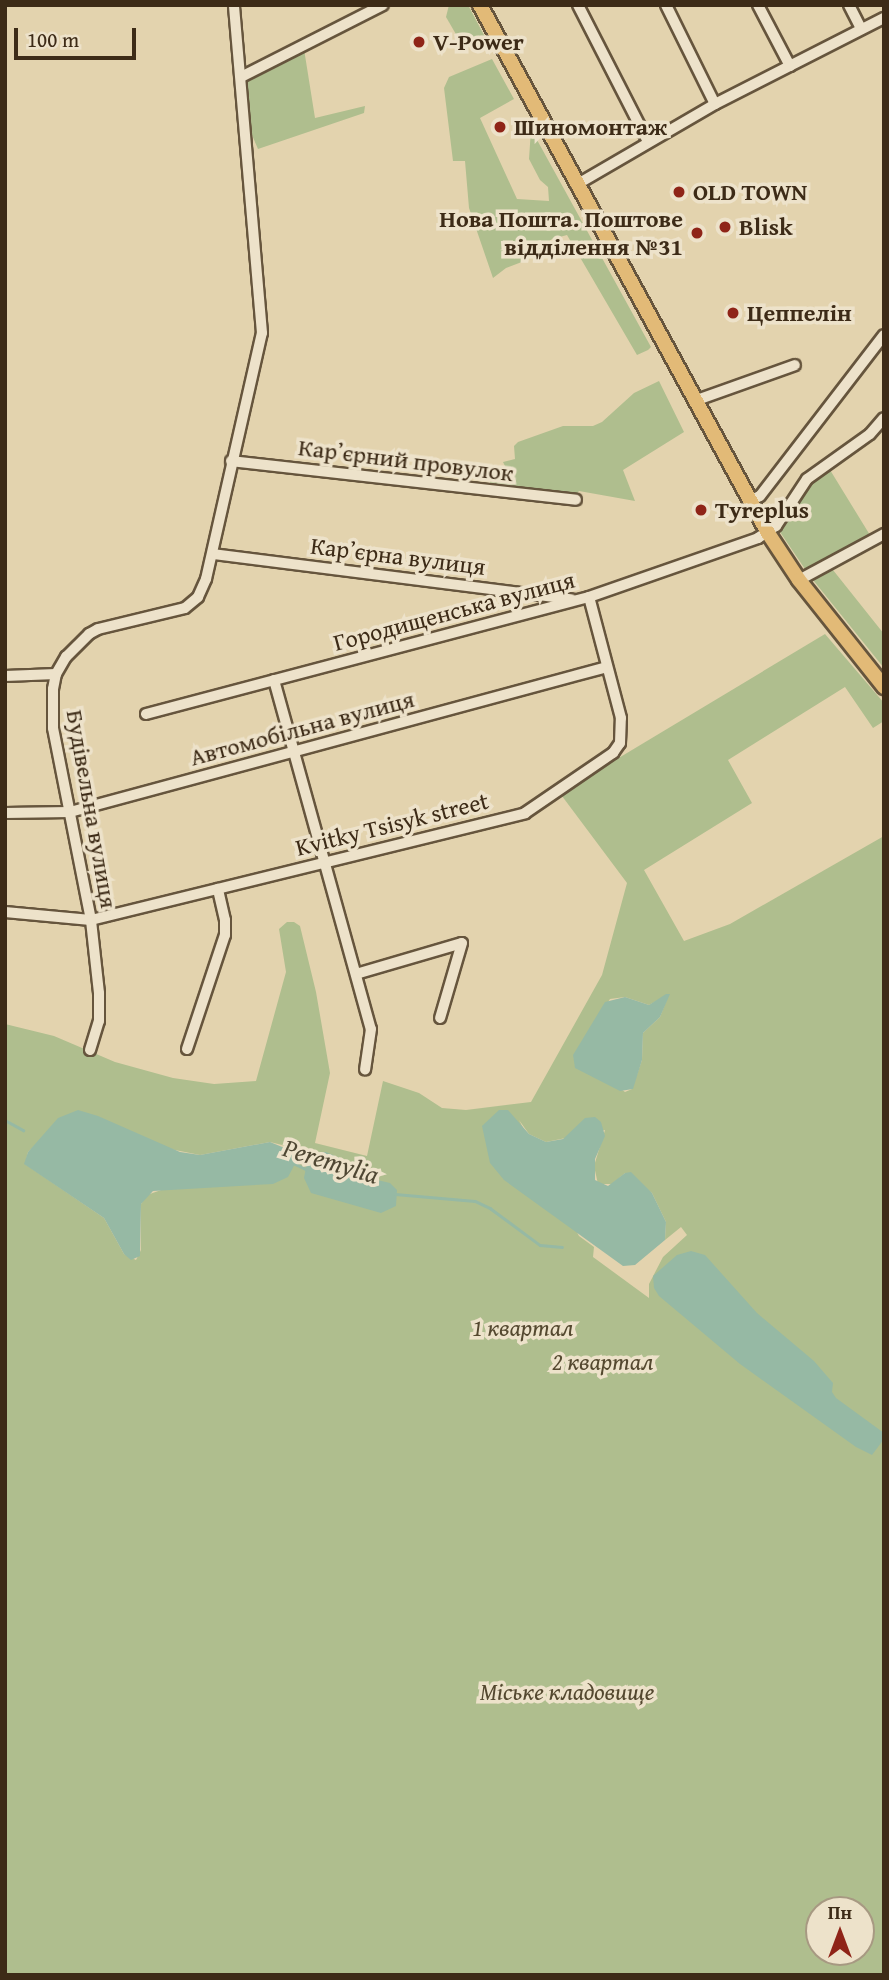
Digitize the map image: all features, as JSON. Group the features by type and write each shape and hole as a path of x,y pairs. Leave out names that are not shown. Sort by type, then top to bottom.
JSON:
{"main road":[{"path":"480,5 576,186 768,533 799,580 882,683"}],"street":[{"path":"5,676 56,674 73,649 98,629 185,608 202,591 213,554 231,461 262,333 234,5"},
{"path":"241,76 383,5"},
{"path":"578,5 648,142"},
{"path":"666,5 715,104"},
{"path":"758,5 790,66"},
{"path":"849,5 862,29"},
{"path":"576,186 715,104 884,18"},
{"path":"750,502 760,496 884,335"},
{"path":"694,401 796,365"},
{"path":"768,533 776,526 807,479 870,434 884,418"},
{"name":"Карʼєрний провулок","path":"231,461 576,500"},
{"name":"Городищенська вулиця","path":"146,714 583,599 661,574 768,533"},
{"path":"799,580 884,534"},
{"name":"Карʼєрна вулиця","path":"213,554 583,599"},
{"name":"Kvitky Tsisyk street","path":"5,912 91,920 525,813 613,753 620,743 622,724 607,667 583,599"},
{"name":"Автомобільна вулиця","path":"5,813 70,812 607,667"},
{"name":"Будівельна вулиця","path":"56,674 53,728 91,920 100,1002 97,1028 90,1050"},
{"path":"274,680 371,1029 365,1070"},
{"path":"187,1049 225,935 225,920 218,889"},
{"path":"356,974 463,943 440,1018"}],"green space":[{"path":"449,5 468,5 485,37 483,40 463,41 457,36 446,17"},
{"path":"304,49 315,118 365,106 364,113 258,149 252,135 247,78"},
{"path":"492,59 514,99 480,118 517,199 549,201 548,187 540,180 529,159 531,129 651,347 648,350 637,355 567,235 552,239 527,260 506,268 493,278 469,208 465,161 453,161 444,88 449,77"},
{"path":"659,381 684,432 623,470 635,501 579,491 575,496 490,487 490,474 506,468 503,462 515,459 514,446 518,442 563,426 593,426 602,422 634,393"},
{"path":"827,465 873,540 829,565 884,634 884,668 809,575 776,526 802,485"},
{"path":"825,634 884,703 884,721 873,728 845,687 728,760 752,803 644,870 684,941 730,924 884,836 884,1975 5,1975 5,1024 54,1036 115,1062 173,1078 214,1084 256,1081 286,972 279,929 287,922 294,922 300,926 316,992 330,1073 315,1143 367,1156 383,1081 419,1093 442,1108 466,1110 531,1102 602,975 627,883 559,792 613,753 617,759","holes":["669,994 660,1017 643,1033 642,1060 632,1089 625,1092 574,1055 610,999 625,997 649,1005","519,1120 529,1134 546,1142 605,1130 594,1166 598,1184 612,1184 625,1173 652,1193 666,1222 665,1240 681,1227 687,1235 663,1257 649,1284 649,1298 593,1257 594,1247 579,1236","40,1140 170,1149 200,1155 270,1142 286,1146 147,1195 141,1204 141,1250 136,1260 124,1254 104,1218 25,1164 28,1152"]}],"water":[{"path":"670,994 660,1017 643,1033 642,1060 633,1089 620,1091 575,1068 573,1055 605,1002 625,997 649,1005"},
{"path":"78,1110 180,1152 200,1155 270,1142 292,1151 296,1162 288,1177 273,1184 153,1191 141,1204 140,1256 131,1260 124,1254 104,1218 24,1164 28,1152 58,1118"},
{"path":"499,1110 508,1110 529,1134 546,1142 563,1139 585,1118 595,1117 601,1122 605,1136 595,1159 595,1180 608,1186 625,1173 631,1172 652,1193 666,1222 665,1240 635,1265 623,1266 504,1180 490,1163 482,1126"},
{"path":"314,1152 326,1152 342,1159 365,1177 390,1183 397,1190 396,1206 381,1213 311,1193 304,1178 307,1162"},
{"path":"691,1251 705,1255 757,1313 814,1361 833,1383 832,1392 836,1398 884,1433 884,1439 872,1455 856,1447 740,1364 659,1296 654,1288 653,1276 677,1255"}],"waterway":[{"name":"Peremylia","path":"5,1120 23,1130"},
{"name":"Peremylia","path":"293,1163 306,1169"},
{"name":"Peremylia","path":"395,1194 475,1201 490,1208 540,1245 562,1247"}],"place":[{"name":"V-Power","path":"419,42"},
{"name":"Шиномонтаж","path":"500,127"},
{"name":"OLD TOWN","path":"679,192"},
{"name":"Blisk","path":"725,227"},
{"name":"Нова Пошта. Поштове відділення №31","path":"697,233"},
{"name":"Цеппелін","path":"733,313"},
{"name":"Tyreplus","path":"701,510"}],"park label":[{"name":"1 квартал","path":"523,1328"},
{"name":"2 квартал","path":"603,1362"},
{"name":"Міське кладовище","path":"567,1692"}]}
